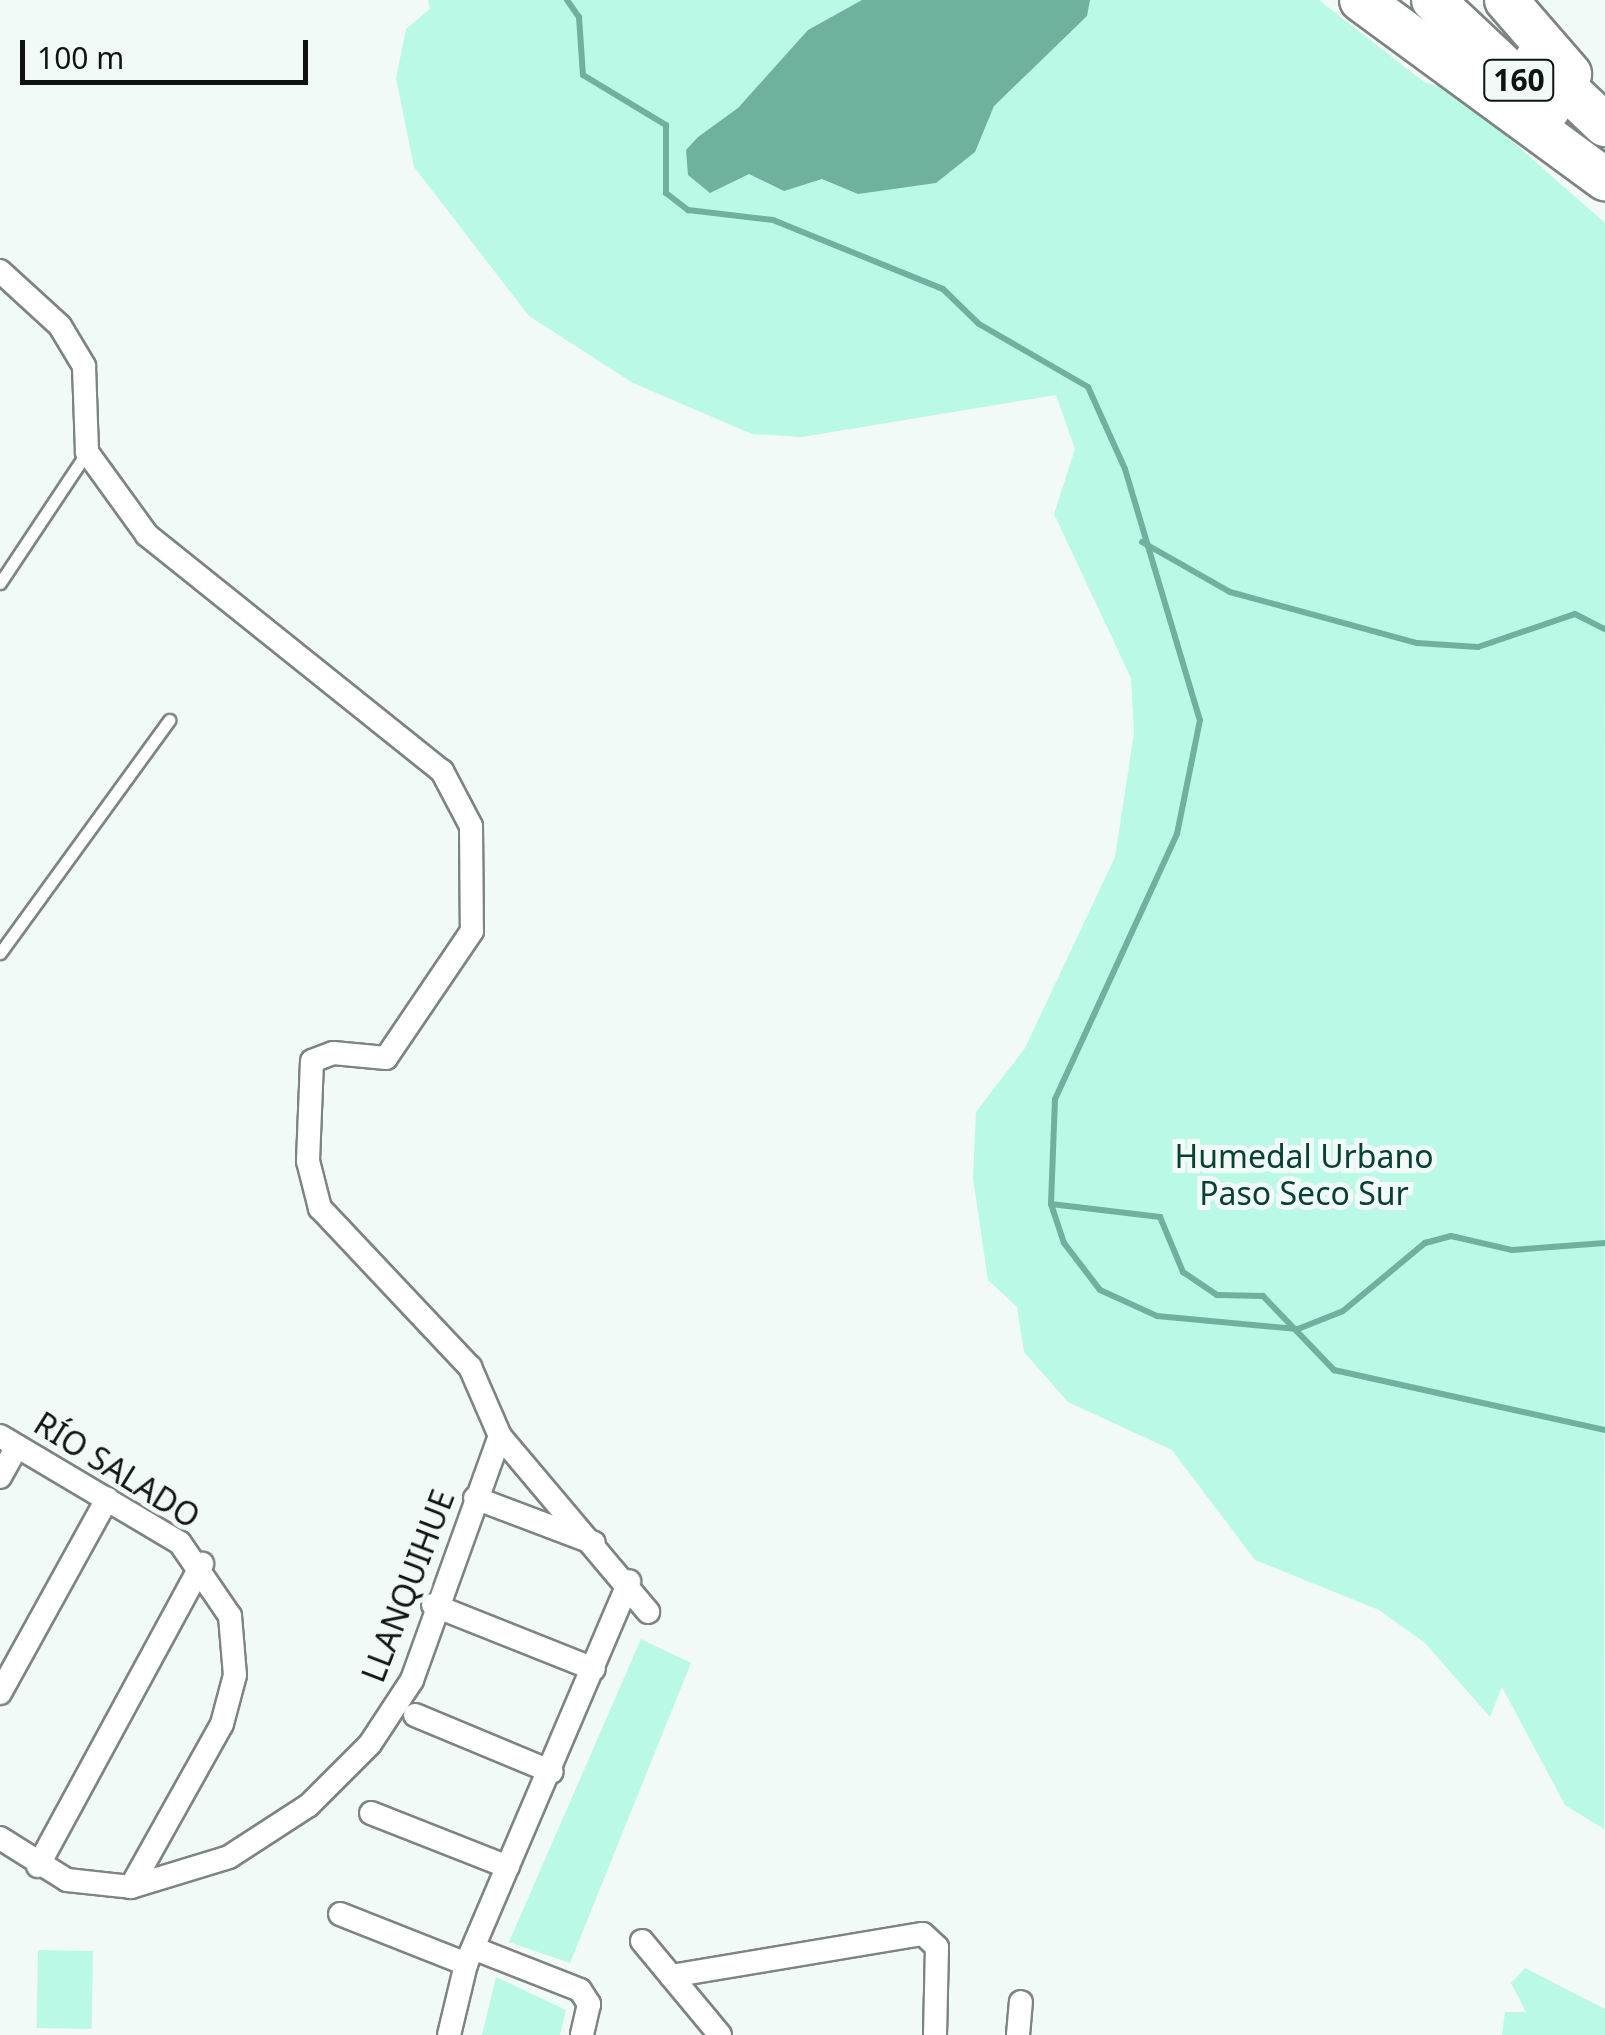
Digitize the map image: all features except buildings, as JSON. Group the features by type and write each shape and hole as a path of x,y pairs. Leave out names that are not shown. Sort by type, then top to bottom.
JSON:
{"highway":[{"path":"1361,0 1605,179"},
{"name":"160","path":"1432,0 1605,160"},
{"name":"160","path":"1471,0 1605,125"},
{"path":"1506,0 1605,117"}],"street":[{"path":"0,271 60,326 84,366 87,452 147,535 442,772 471,826 477,912 440,979 386,1058 333,1053 312,1061 308,1161 315,1198 470,1367 500,1436 601,1546 648,1612"},
{"name":"LLANQUIHUE","path":"0,1838 38,1866 82,1884 132,1887 229,1857 332,1784 406,1691 433,1606 500,1436"},
{"path":"0,1477 9,1441"},
{"name":"RÍO SALADO","path":"9,1441 107,1499 202,1564 230,1616 232,1690 132,1887"},
{"path":"476,1498 601,1546"},
{"path":"0,1693 107,1499"},
{"path":"38,1866 202,1564"},
{"path":"448,2035 469,1956 552,1772 629,1581"},
{"path":"433,1606 594,1669"},
{"path":"415,1716 552,1772"},
{"path":"371,1813 508,1867"},
{"path":"340,1914 580,1990 589,2004 582,2035"},
{"path":"672,1976 923,1934 937,1947 935,2035"},
{"path":"642,1940 720,2035"},
{"path":"1018,2035 1021,2002"}],"lane":[{"path":"0,583 87,452"},
{"path":"0,952 169,720"}],"green space":[{"name":"Humedal Urbano Paso Seco Sur","path":"428,0 1319,0 1424,82 1455,91 1605,223 1604,1829 1565,1805 1502,1687 1490,1717 1425,1643 1379,1610 1255,1560 1172,1450 1068,1402 1024,1352 1017,1307 988,1280 973,1178 976,1112 1025,1048 1115,857 1134,733 1131,678 1054,514 1075,449 1056,395 802,437 752,434 633,383 529,316 414,167 396,78 406,29 430,9"},
{"path":"641,1639 691,1663 570,1963 509,1942"},
{"path":"38,1950 93,1951 92,2029 37,2028"},
{"path":"1525,1968 1605,2009 1605,2035 1502,2035 1505,2012 1526,2012 1511,1983"},
{"path":"496,1977 566,2010 560,2035 482,2035"}],"shaded area":[{"path":"862,0 1090,0 1087,16 994,106 975,152 936,183 858,194 822,179 784,191 749,174 710,193 688,175 686,150 698,137 738,108 808,30"}],"waterway":[{"path":"567,0 579,17 583,75 666,125 666,193 688,210 773,220 943,289 979,324 1088,387 1125,469 1200,720 1177,834 1055,1099 1051,1204 1064,1243 1100,1290 1157,1316 1298,1329 1343,1311 1425,1243 1451,1236 1512,1250 1605,1243"},
{"path":"1142,542 1230,592 1417,643 1478,647 1575,614 1605,629"},
{"path":"1051,1204 1160,1217 1183,1272 1217,1295 1263,1296 1334,1370 1605,1430"}]}
